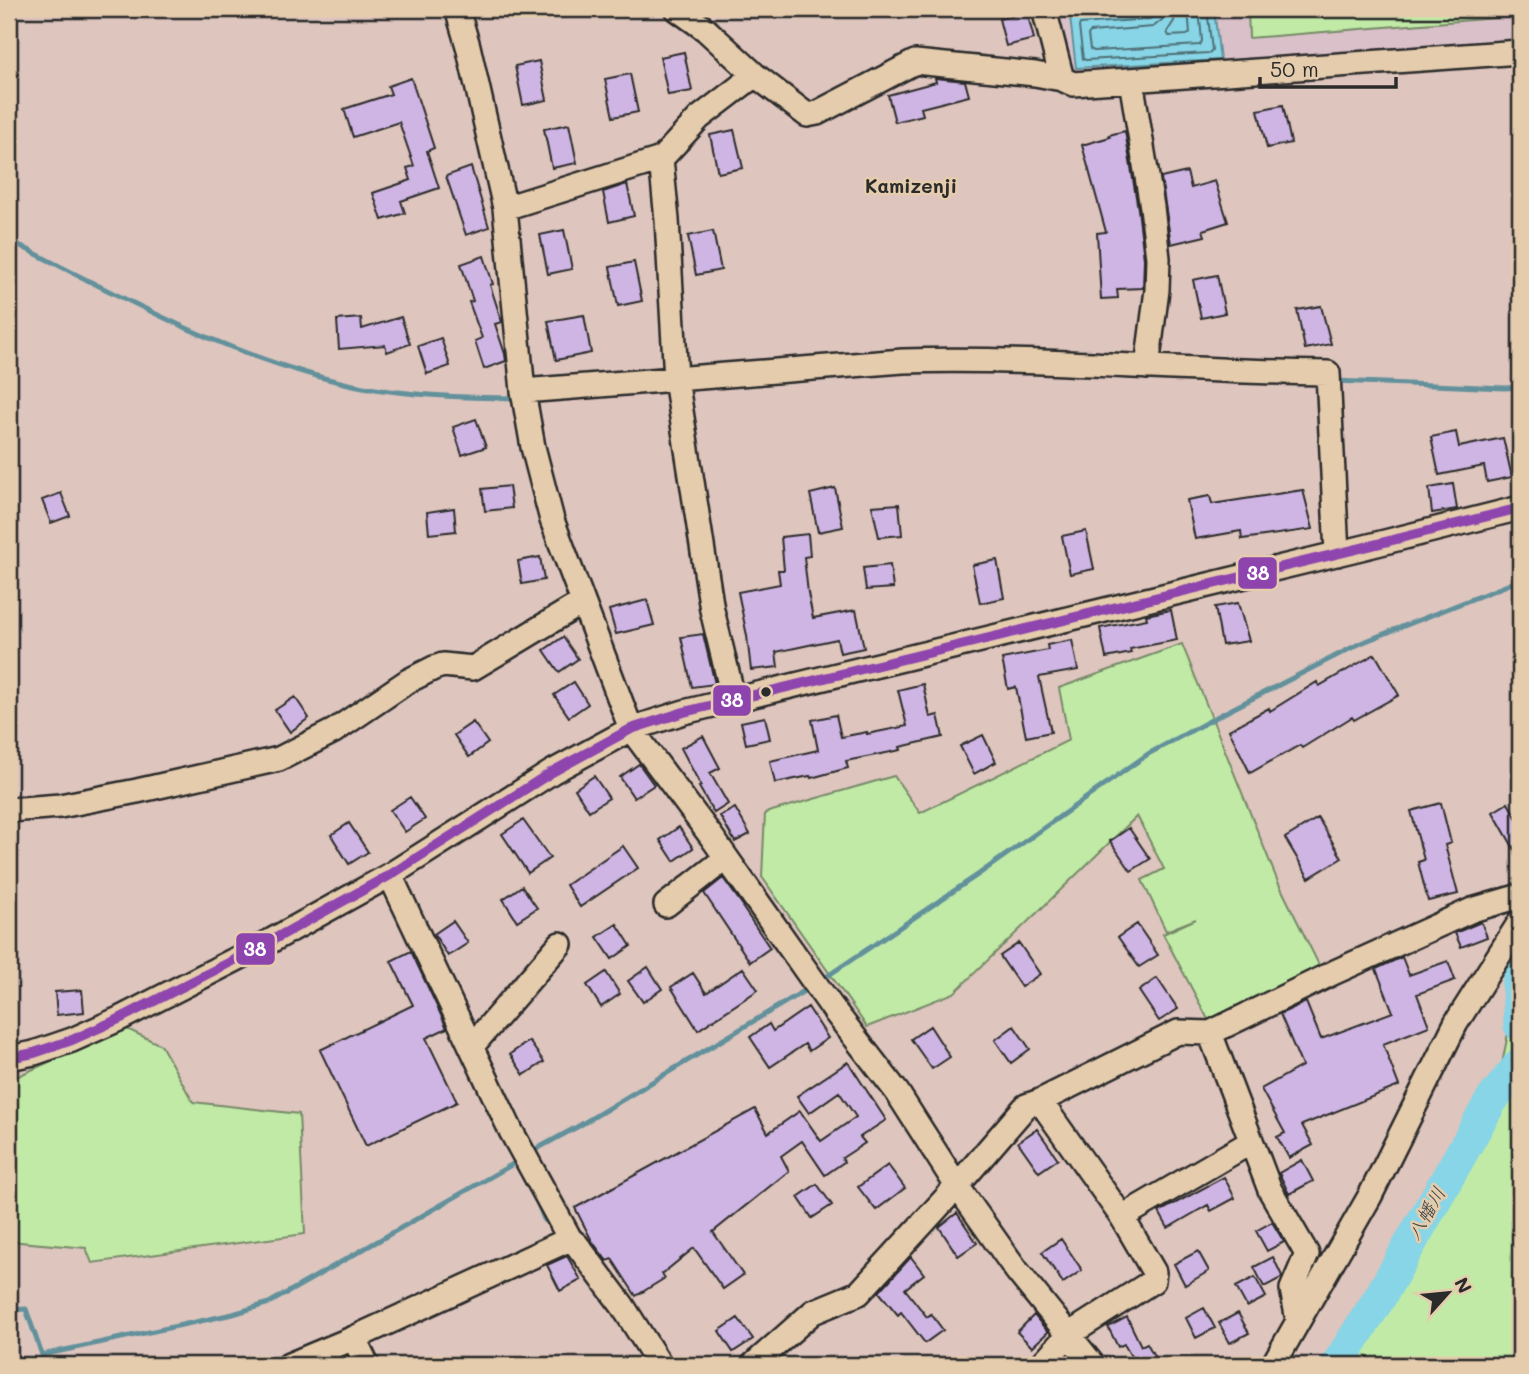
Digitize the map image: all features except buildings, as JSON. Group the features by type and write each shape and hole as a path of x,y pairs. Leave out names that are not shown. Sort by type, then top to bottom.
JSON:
{"street":[{"path":"457,9 505,208 523,391 533,447 552,520 631,729 829,1003 897,1092 957,1186 1017,1271 1093,1365"},
{"path":"677,9 705,29 755,75 807,114 817,113 915,62 1035,74 1073,84 1520,52"},
{"path":"1044,9 1062,79"},
{"path":"505,208 661,159 699,118 755,75"},
{"path":"1130,80 1158,258 1157,290 1147,367"},
{"path":"661,159 676,379 712,610 734,701"},
{"path":"523,391 956,359 1328,373 1337,554"},
{"path":"9,1058 72,1040 119,1019 258,947 390,875 552,772 631,729 684,712 1520,508"},
{"path":"9,810 60,806 279,759 334,731 408,681 434,667 443,665 473,668 583,602"},
{"path":"666,905 726,858"},
{"path":"390,875 524,1157 570,1239 577,1244 622,1305 660,1365"},
{"path":"753,1365 813,1312 859,1293 1026,1106 1178,1032 1210,1033 1472,909 1520,897"},
{"path":"1273,1365 1370,1196 1456,1023 1520,922"},
{"path":"472,1046 559,944"},
{"path":"1210,1033 1270,1190 1307,1254 1292,1289 1298,1320"},
{"path":"1040,1101 1122,1217 1154,1272 1153,1281 1068,1335 1041,1365"},
{"path":"1122,1217 1251,1142"},
{"path":"289,1365 355,1338 570,1239"},
{"path":"355,1338 367,1365"}],"shaded area":[{"path":"1054,9 1520,9 1520,43 1076,74 1070,72"}],"green space":[{"path":"1248,9 1520,9 1520,16 1249,38"},
{"path":"1182,644 1278,882 1320,967 1211,1025 1163,934 1196,919 1166,931 1142,880 1164,869 1137,816 954,993 867,1027 762,877 765,813 894,776 920,813 1069,740 1059,688"},
{"path":"1520,990 1520,1356 1512,1365 1354,1365 1488,1137 1509,1028"},
{"path":"125,1028 161,1045 193,1102 299,1114 305,1234 92,1263 86,1248 9,1241 9,1080"}],"water":[{"path":"1214,9 1220,60 1076,68 1070,17"}],"waterway":[{"path":"9,240 182,326 271,362 363,387 401,393 518,398"},
{"path":"1335,381 1520,387"},
{"path":"823,979 979,874 1148,754 1361,643 1520,580"},
{"path":"1520,975 1520,1025"},
{"path":"531,1152 804,991"},
{"name":"八幡川","path":"1337,1365 1380,1297 1491,1101 1520,1064"},
{"path":"9,1310 26,1309 42,1355 233,1314 269,1303 520,1160"},
{"path":"536,1199 544,1219 553,1230"}],"transit line":[{"name":"38","path":"9,1058 72,1040 258,948 390,875 552,772 631,729 684,712 1520,508"}],"district":[{"name":"Kamizenji","path":"911,186"}]}
